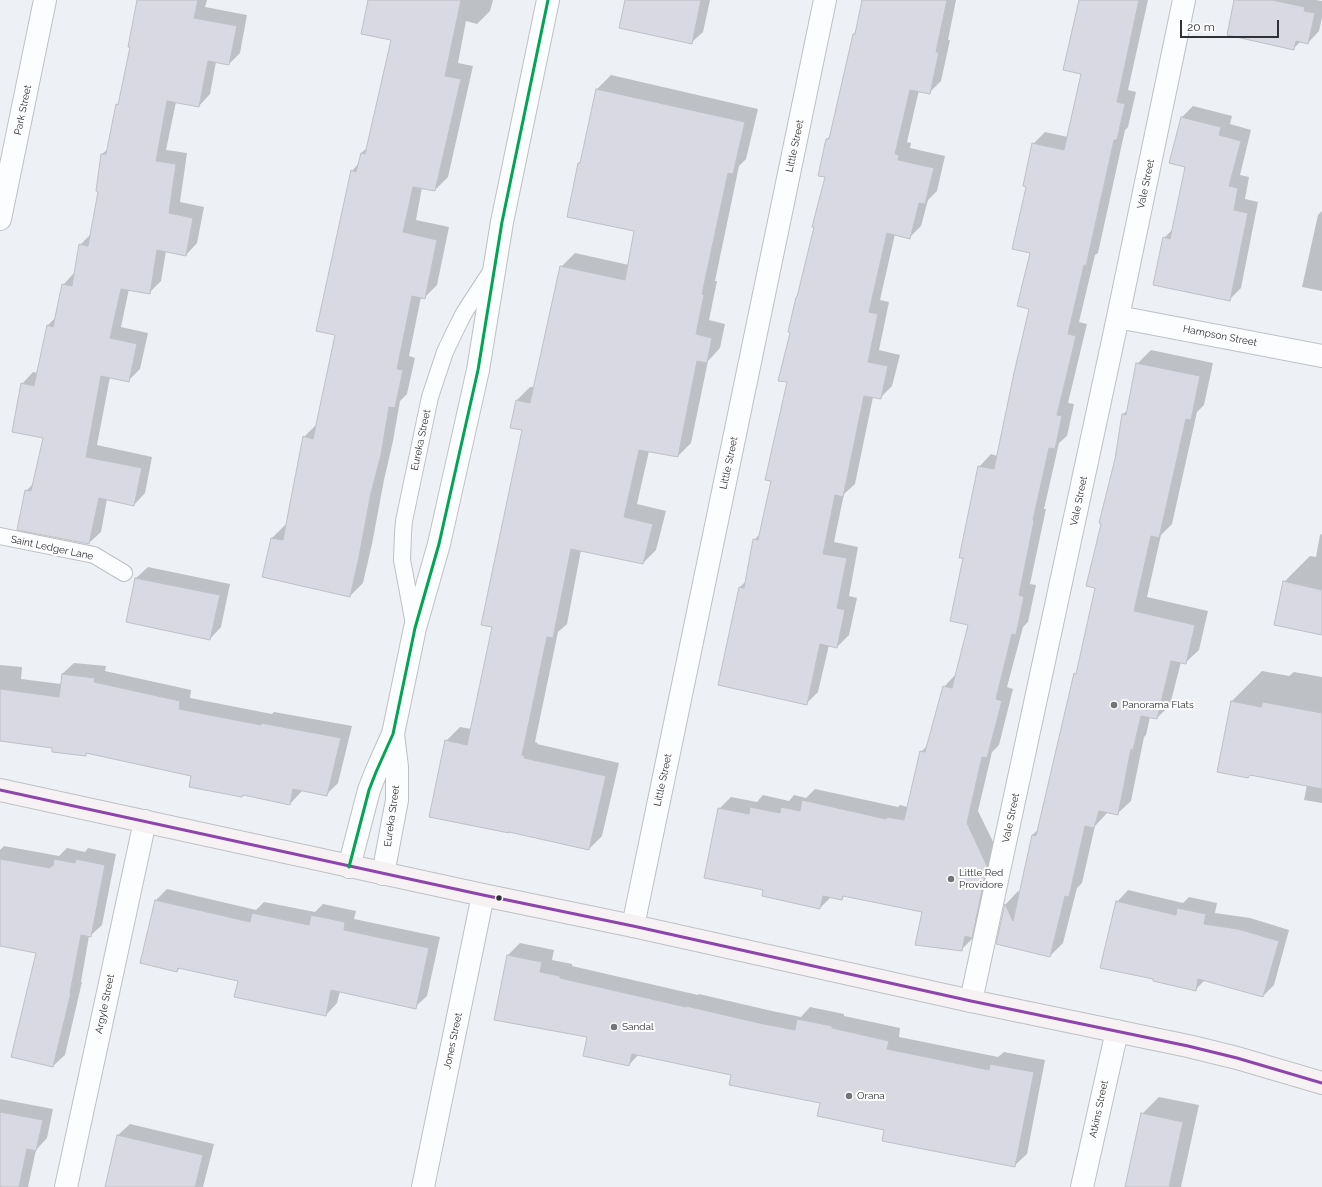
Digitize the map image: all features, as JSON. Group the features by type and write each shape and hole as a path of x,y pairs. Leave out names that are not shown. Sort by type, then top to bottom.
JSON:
{"main road":[{"path":"0,790 349,867 633,926 971,1001 1188,1046 1237,1058 1322,1083"}],"street":[{"name":"Park Street","path":"0,219 46,0"},
{"name":"Eureka Street","path":"349,867 370,790 376,772 393,734 415,628 439,544 478,370 494,266 507,195 548,0"},
{"name":"Little Street","path":"633,926 825,0"},
{"name":"Vale Street","path":"971,1001 1118,316 1184,0"},
{"name":"Hampson Street","path":"1118,316 1322,356"},
{"name":"Eureka Street","path":"383,874 397,800 397,767 393,734"},
{"name":"Argyle Street","path":"66,1187 145,821"},
{"name":"Jones Street","path":"423,1187 483,895"},
{"name":"Atkins Street","path":"1082,1187 1117,1032"}],"lane":[{"name":"Eureka Street","path":"415,628 403,570 402,545 404,521 430,397 438,371 464,313 494,266"},
{"name":"Saint Ledger Lane","path":"0,536 94,555 124,572"}],"building":[{"path":"137,0 198,0 194,18 237,26 229,65 208,61 199,107 167,101 156,161 176,164 169,213 193,218 186,256 157,250 150,294 121,289 110,338 137,344 129,382 101,376 86,457 142,468 134,506 99,498 89,544 17,530 25,490 31,491 43,438 12,432 21,383 34,386 47,325 53,327 62,284 72,286 79,244 88,246 98,192 96,191 101,154 106,154 116,104 118,105 130,47 128,47"},
{"path":"368,0 461,0 445,76 461,79 435,191 413,187 403,232 437,240 425,299 412,296 397,369 403,370 395,408 389,407 381,455 371,493 350,597 262,577 271,538 283,540 303,436 313,439 335,335 316,331 351,170 356,172 361,153 365,154 391,40 361,34"},
{"path":"625,0 701,0 692,44 619,28"},
{"path":"862,0 947,0 936,52 939,52 930,94 910,90 895,154 899,155 898,160 934,168 925,204 919,203 910,239 887,233 869,312 878,314 868,362 888,366 881,399 864,396 843,497 835,495 823,554 847,558 837,608 845,610 837,648 820,644 807,705 718,685 739,587 744,588 753,539 758,540 771,481 765,480 787,382 778,381 790,333 788,332 796,297 814,227 812,227 825,177 818,176 826,139 829,139"},
{"path":"1079,0 1139,0 1117,102 1125,104 1117,140 1114,140 1086,266 1084,265 1068,334 1076,336 1057,415 1062,416 1055,449 1049,448 1033,520 1019,595 1024,597 1016,635 1012,634 996,699 1002,701 987,758 982,757 967,823 987,866 972,938 965,936 962,951 915,945 922,912 843,896 842,900 823,896 820,909 762,896 763,890 704,878 718,808 749,814 750,807 780,813 781,807 800,811 802,800 886,819 887,817 904,820 920,751 925,752 943,686 952,688 968,625 950,621 963,558 959,558 978,466 994,469 1029,309 1017,306 1030,253 1012,249 1026,187 1023,186 1032,143 1064,150 1081,74 1063,70"},
{"path":"1234,0 1272,0 1305,7 1304,11 1315,13 1308,44 1296,41 1294,50 1227,35"},
{"path":"596,89 745,122 733,174 728,173 702,294 704,295 696,334 712,338 707,363 697,361 678,457 639,450 624,517 653,524 643,564 571,549 553,638 547,637 522,755 525,756 524,758 606,776 589,850 509,832 429,817 445,740 467,745 492,627 481,625 522,430 510,428 516,400 530,403 560,266 625,280 634,231 567,217 578,163 580,163"},
{"path":"1181,117 1221,127 1219,135 1241,141 1229,186 1238,188 1234,210 1248,213 1230,301 1153,285 1163,237 1170,239 1185,167 1169,163"},
{"path":"1136,363 1200,376 1191,420 1186,419 1159,538 1151,536 1134,611 1195,625 1186,664 1171,661 1157,719 1141,716 1133,750 1131,749 1118,815 1099,811 1094,828 1085,826 1069,897 1065,896 1050,957 996,944 1005,904 1013,921 1032,835 1036,836 1074,673 1076,674 1095,588 1086,586 1101,524 1099,523 1115,459 1122,414 1126,415"},
{"path":"135,578 220,595 210,640 126,622"},
{"path":"1283,581 1322,590 1322,635 1274,625"},
{"path":"62,674 95,678 94,682 180,701 179,709 261,725 261,723 341,738 327,796 293,789 290,805 243,795 242,797 189,787 191,776 86,753 86,756 52,752 52,748 0,741 0,689 59,697"},
{"path":"1231,701 1261,707 1263,702 1322,713 1322,789 1250,775 1248,778 1217,772"},
{"path":"0,859 50,868 53,866 54,859 75,863 76,859 105,865 91,937 81,935 71,993 53,1067 11,1057 36,953 0,946"},
{"path":"155,900 250,922 252,913 309,925 311,915 345,922 344,930 429,948 416,1009 331,990 326,1016 234,997 238,981 178,968 177,972 140,963"},
{"path":"1116,901 1176,915 1177,908 1206,914 1204,924 1238,929 1279,941 1263,997 1198,979 1196,991 1153,981 1153,979 1100,968"},
{"path":"507,955 542,962 540,972 560,976 560,978 686,1007 795,1030 797,1019 832,1026 832,1028 889,1041 887,1049 989,1070 990,1064 1034,1072 1015,1167 882,1141 884,1130 817,1116 820,1103 729,1085 731,1075 632,1054 629,1066 583,1056 587,1037 494,1020"},
{"path":"0,1112 43,1120 36,1151 27,1149 19,1187 0,1187"},
{"path":"1141,1113 1183,1122 1169,1187 1125,1187"},
{"path":"117,1135 203,1155 195,1187 105,1187"}],"transit line":[{"path":"349,867 369,790 393,734 415,628 439,544 478,370 502,222 548,0"},
{"path":"0,790 483,895 633,926 971,1001 1188,1046 1237,1058 1322,1083"}],"place":[{"name":"Panorama Flats","path":"1114,705"},
{"name":"Little Red Providore","path":"951,879"},
{"name":"Sandal","path":"614,1027"},
{"name":"Orana","path":"849,1096"}]}
